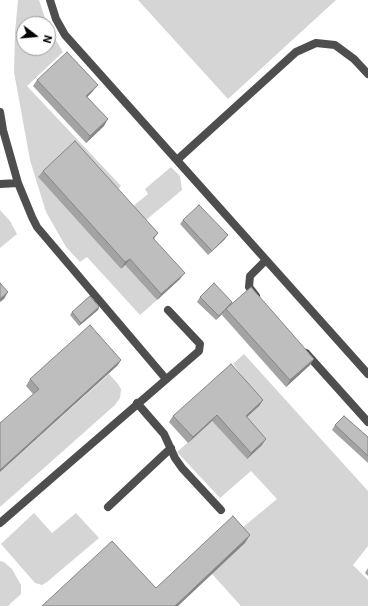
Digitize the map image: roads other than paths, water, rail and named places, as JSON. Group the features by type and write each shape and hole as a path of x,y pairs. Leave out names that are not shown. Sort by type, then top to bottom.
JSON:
{"lane":[{"path":"50,0 56,19 65,35 368,374"},
{"path":"177,160 296,52 309,46 316,43 335,45 354,59 368,74"},
{"path":"0,112 3,130 18,183 37,227 166,379"},
{"path":"0,184 18,183"},
{"path":"262,304 252,292 248,281 253,271 266,260"},
{"path":"0,523 200,348 200,344 168,310"},
{"path":"299,345 368,422"},
{"path":"137,403 164,434 182,468 220,510"},
{"path":"108,507 171,448"}]}
